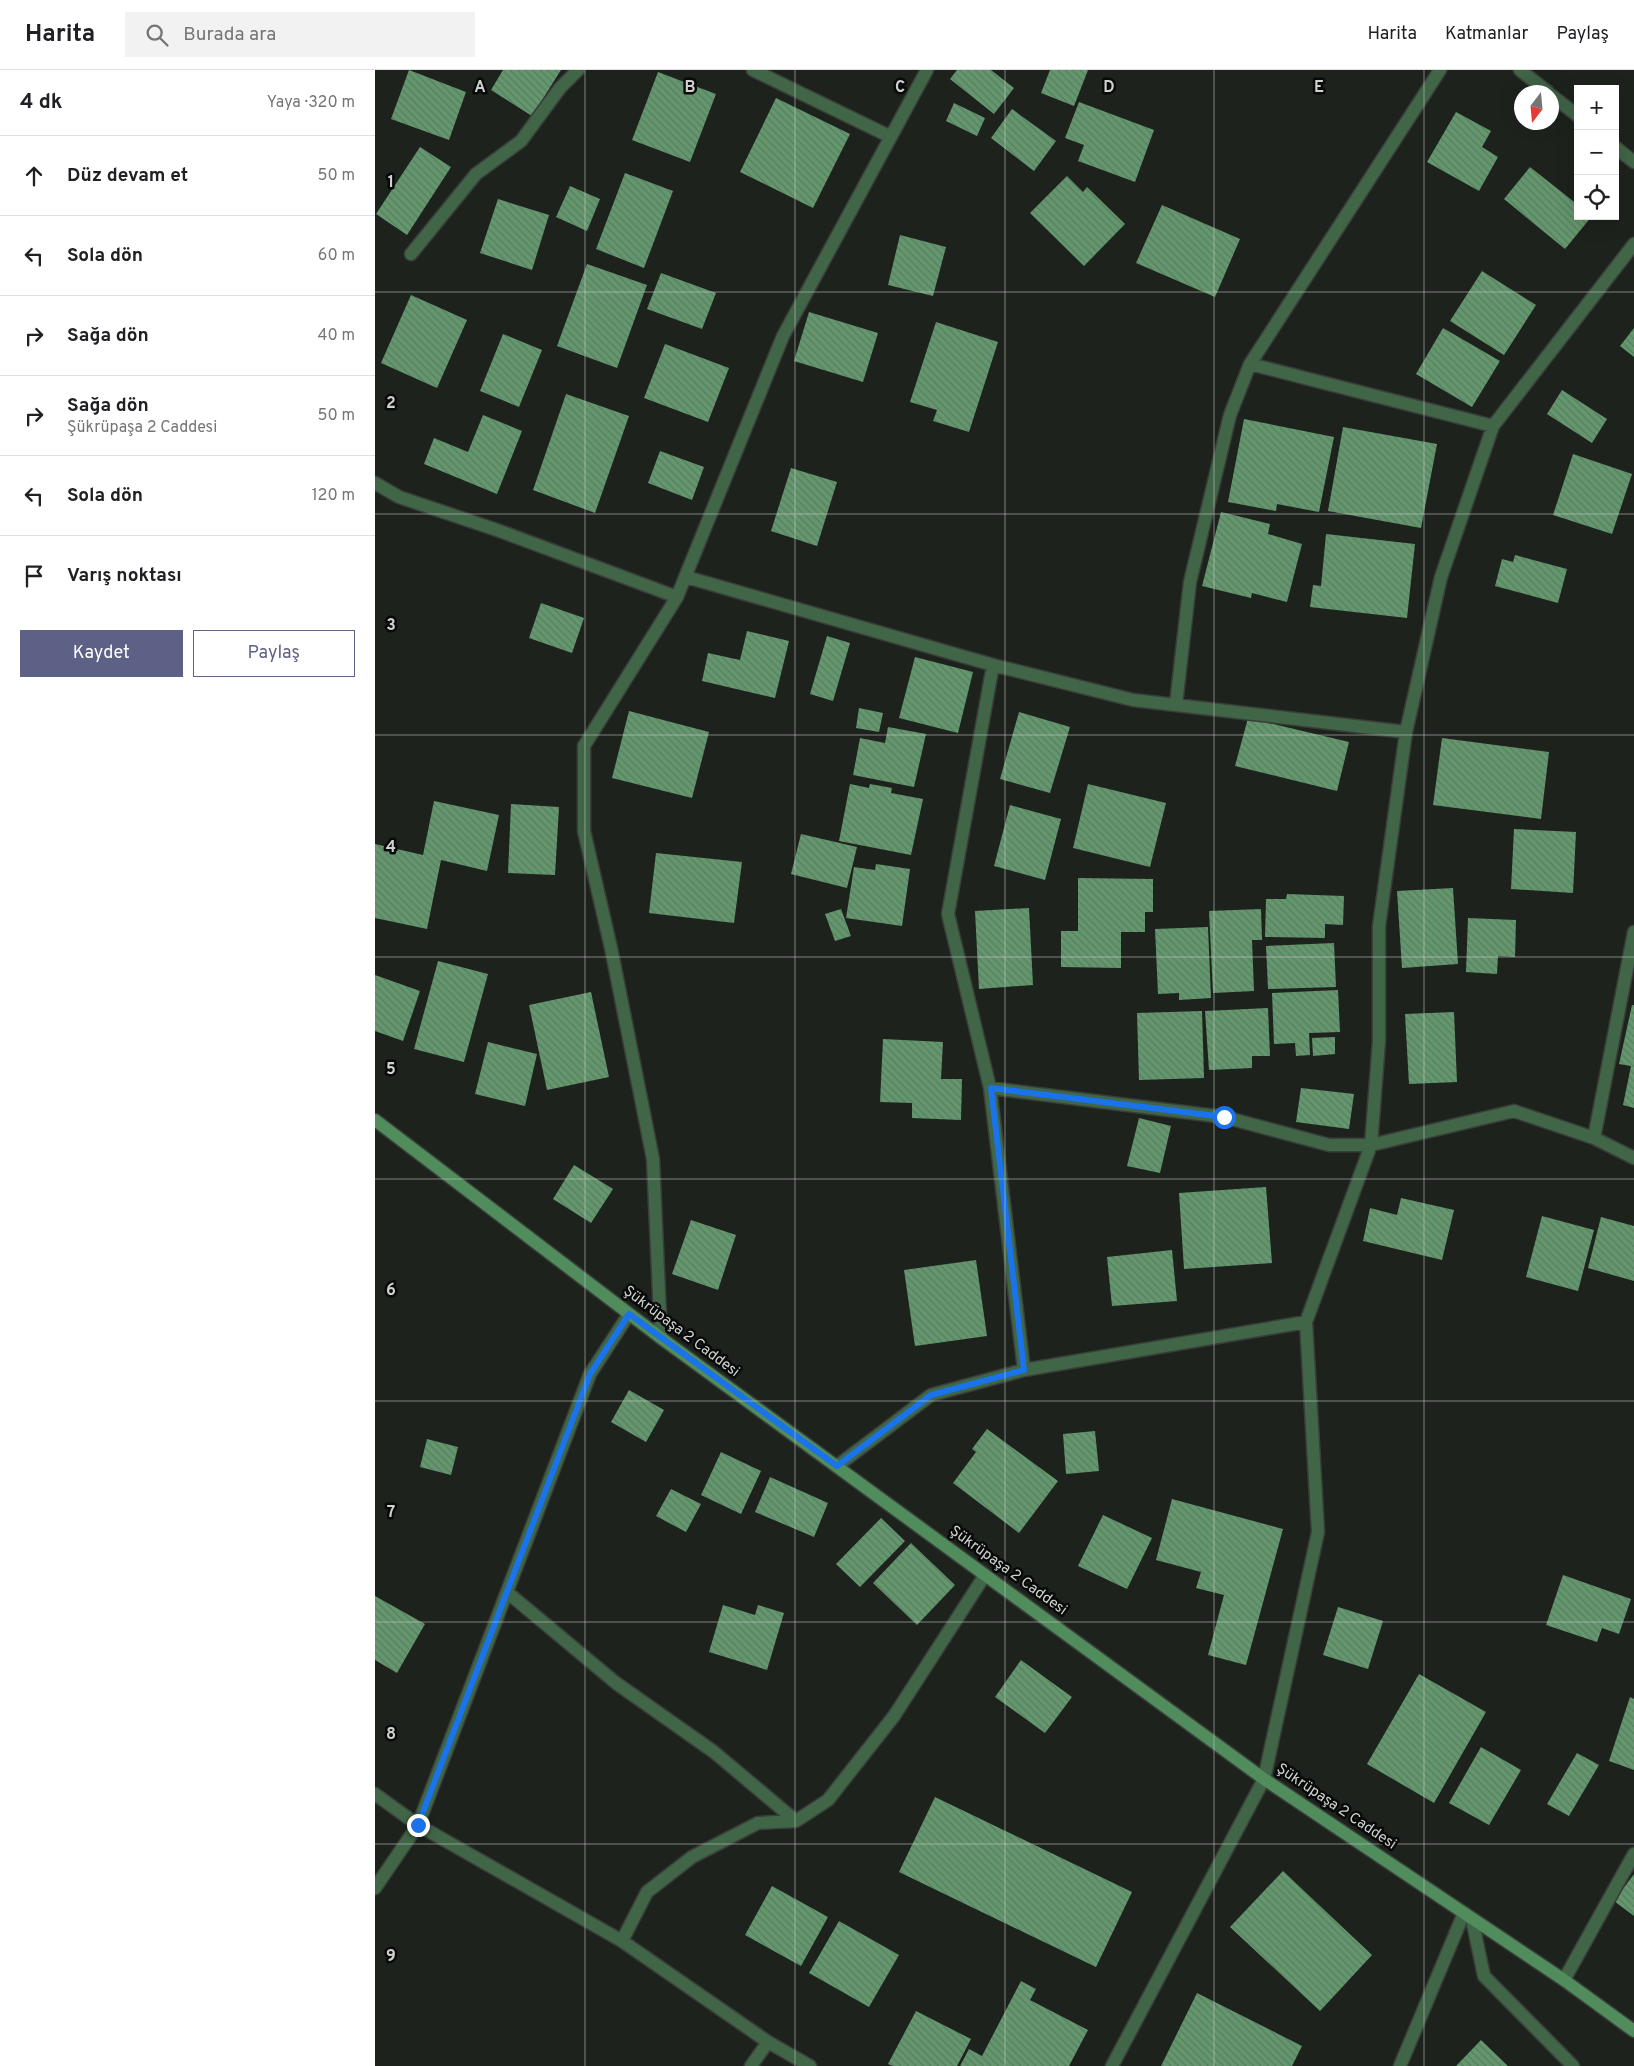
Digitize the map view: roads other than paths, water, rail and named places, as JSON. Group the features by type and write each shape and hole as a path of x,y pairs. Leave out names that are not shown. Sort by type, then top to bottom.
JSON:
{"main road":[{"name":"Şükrüpaşa 2 Caddesi","path":"375,1120 661,1338 1264,1779 1564,1980 1634,2031"}],"street":[{"path":"411,254 476,174 521,141 560,88 577,70"},
{"path":"753,70 891,137"},
{"path":"661,1338 653,1159 611,948 583,831 583,746 677,597 783,336 927,70"},
{"path":"1176,704 1190,582 1230,415 1250,364 1440,70"},
{"path":"1521,70 1539,85"},
{"path":"1559,101 1574,113"},
{"path":"1619,150 1634,162"},
{"path":"1111,2066 1264,1779 1318,1532 1306,1322 1371,1145 1379,1041 1379,926 1406,732 1441,577 1493,426 1634,244"},
{"path":"1250,364 1493,426"},
{"path":"375,483 399,496 497,530 677,597"},
{"path":"686,576 993,665 1133,700 1406,732"},
{"path":"993,665 948,914 991,1088 1024,1370"},
{"path":"1594,1138 1634,932"},
{"path":"991,1088 1224,1117 1329,1144 1371,1145 1514,1111 1594,1138 1634,1158"},
{"path":"375,1888 418,1825 590,1374 629,1314"},
{"path":"837,1466 931,1395 1024,1370 1306,1322"},
{"path":"622,1940 647,1892 692,1857 758,1823 796,1822 828,1800 894,1716 985,1575"},
{"path":"507,1592 616,1683 714,1752 796,1822"},
{"path":"375,1794 418,1825 622,1940 768,2042 810,2066"},
{"path":"1564,1980 1634,1854"},
{"path":"1400,2066 1468,1916"},
{"path":"1468,1916 1484,1976 1573,2066"},
{"path":"751,2066 768,2042"}]}
